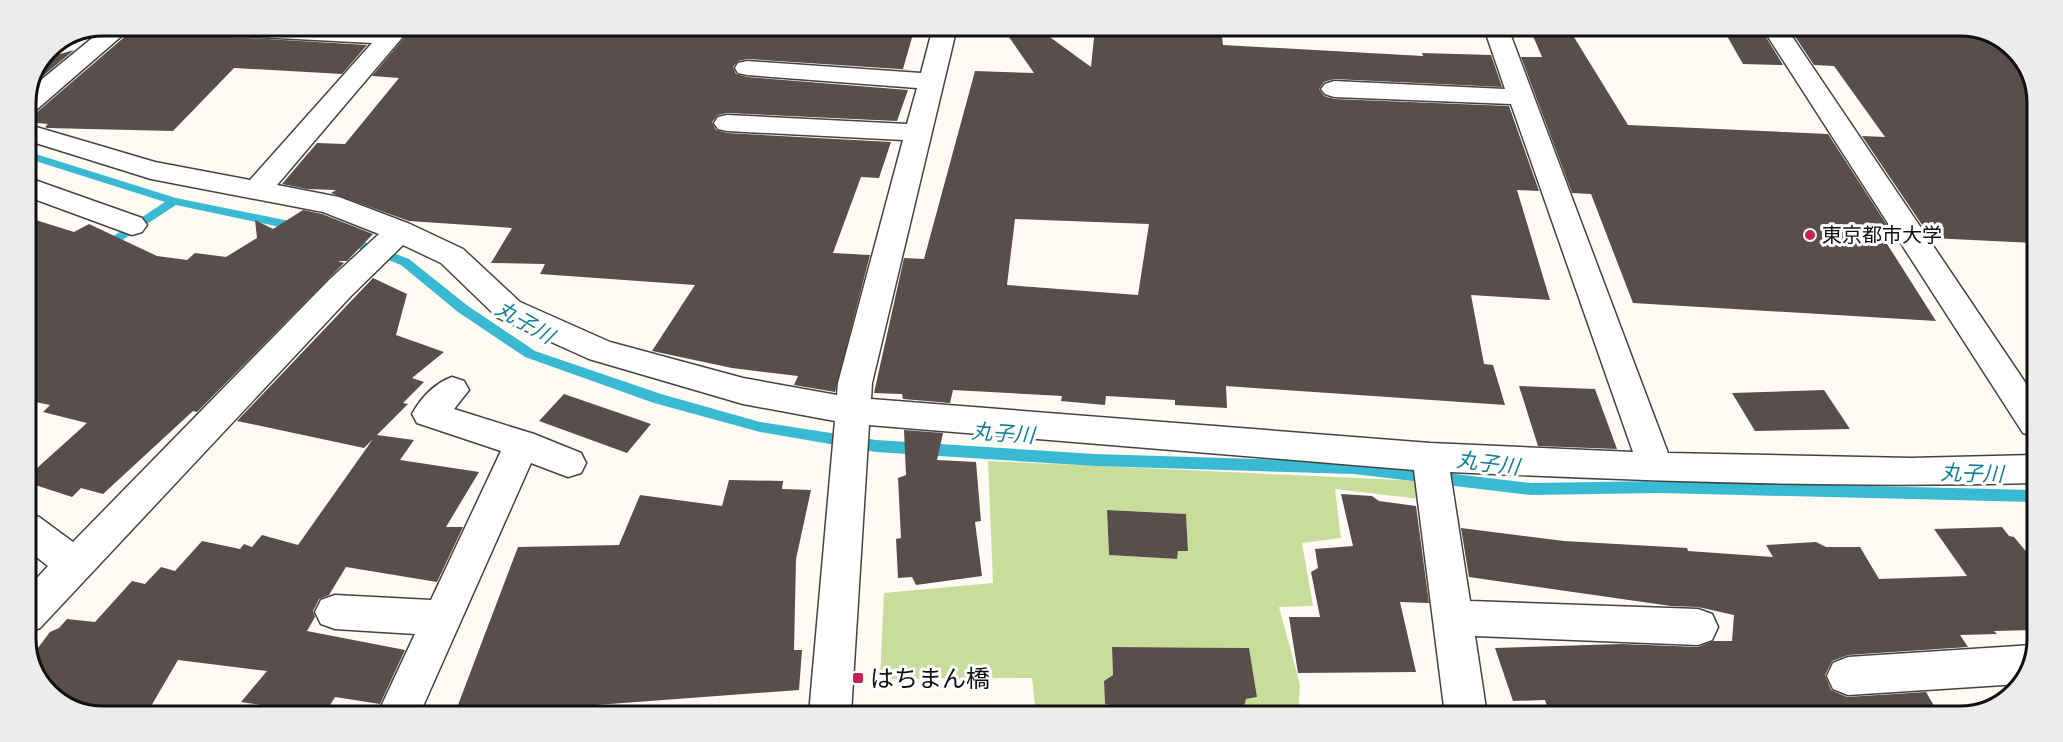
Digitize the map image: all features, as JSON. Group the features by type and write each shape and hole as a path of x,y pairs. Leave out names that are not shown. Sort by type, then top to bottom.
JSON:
{"street":[{"path":"37,96 109,36"},
{"path":"256,191 392,36"},
{"path":"832,706 855,383 943,36"},
{"path":"1499,36 1656,467"},
{"path":"1780,36 2027,412"},
{"path":"747,68 931,81"},
{"path":"1334,89 1520,97"},
{"path":"727,123 918,133"},
{"path":"40,144 150,170 329,204 400,231 452,256 509,309 600,351 743,392 853,416 1431,465 1911,471 2027,469"},
{"path":"36,190 132,225"},
{"path":"36,606 340,288 400,231"},
{"path":"452,390 429,414 522,444 568,463"},
{"path":"402,706 522,444"},
{"path":"1431,465 1465,706"},
{"path":"36,536 75,565"},
{"path":"335,612 444,618"},
{"path":"1452,618 1698,627"},
{"path":"1848,676 2022,664"}],"green space":[{"path":"988,461 1422,481 1420,499 1335,489 1341,538 1302,543 1313,606 1279,607 1300,685 1299,706 1244,706 1246,699 1257,697 1249,648 1112,647 1113,675 1104,681 1105,703 1114,706 1035,706 1032,678 880,679 884,593 993,583","holes":["1107,510 1186,514 1188,551 1178,551 1176,559 1109,555"]}],"building":[{"path":"126,36 214,36 367,45 342,74 234,68 173,131 47,128 45,127 48,124 36,123 36,113"},
{"path":"406,36 912,36 903,69 914,70 747,59 738,61 733,67 736,74 747,77 908,90 897,121 727,113 718,115 712,122 716,130 727,133 891,142 879,178 861,177 833,253 870,255 835,392 794,385 798,376 732,368 652,351 695,285 540,274 545,264 491,263 512,228 409,221 331,193 336,190 307,189 282,184 317,143 345,144 399,78 372,76"},
{"path":"1008,36 1048,36 1091,67 1094,36 1222,36 1223,45 1423,56 1422,53 1491,55 1502,87 1334,79 1324,82 1319,89 1324,96 1334,99 1509,106 1539,191 1517,190 1550,300 1471,295 1484,364 1493,365 1505,405 1226,386 1227,408 1175,405 1175,400 1106,396 1105,405 1061,401 1062,396 953,390 950,403 903,399 902,394 874,393 904,258 924,259 975,71 1034,73","holes":["1015,219 1149,224 1138,295 1007,285"]},
{"path":"1533,36 1573,36 1628,125 1828,134 1894,236 1882,236 1936,321 1633,303 1591,194 1572,193 1521,57 1542,57"},
{"path":"1727,36 1765,36 1783,65 1743,64"},
{"path":"1795,36 1960,36 1973,37 1997,47 2013,62 2026,90 2027,243 1931,238 1862,136 1885,137 1834,66 1814,65"},
{"path":"74,50 41,78 47,66 57,55"},
{"path":"303,210 322,214 373,234 347,261 338,261 344,263 197,412 193,411 103,494 81,488 72,497 36,485 36,469 87,423 43,412 50,405 36,402 36,220 74,232 89,224 157,256 187,260 195,253 226,257 257,238 255,220 273,229"},
{"path":"373,278 407,294 396,335 444,352 412,378 424,382 403,403 408,404 377,435 414,440 400,460 479,472 446,527 463,527 437,582 346,567 329,595 319,599 313,611 315,617 307,631 405,650 380,704 335,697 329,706 267,706 241,702 267,671 178,660 151,706 103,706 73,699 50,680 41,665 37,649 50,632 59,628 67,619 95,622 132,581 145,584 161,567 175,571 202,541 240,549 244,544 252,547 262,535 298,545 373,439 364,448 237,421"},
{"path":"1519,386 1595,389 1617,449 1538,446"},
{"path":"1824,390 1850,429 1755,431 1732,393"},
{"path":"564,394 651,424 627,453 539,421"},
{"path":"904,430 943,433 937,460 976,462 981,521 975,522 982,576 916,585 912,577 898,578 896,539 901,538 898,478 906,475"},
{"path":"729,480 783,481 782,489 811,490 796,559 794,650 802,650 799,690 583,706 458,705 518,547 619,545 640,495 722,506"},
{"path":"1341,494 1372,496 1379,501 1416,506 1429,603 1400,602 1416,672 1298,673 1289,617 1320,617 1311,572 1318,568 1315,549 1353,546"},
{"path":"1107,510 1186,514 1188,551 1178,551 1177,559 1109,555"},
{"path":"2002,527 2009,536 2014,537 2027,553 2027,630 1960,635 1968,647 1848,655 1832,661 1825,675 1831,690 1847,697 1926,692 1934,706 1547,706 1545,700 1513,701 1495,648 1622,644 1698,647 1713,641 1732,641 1734,615 1698,607 1671,606 1469,577 1461,528 1564,541 1687,548 1688,551 1773,557 1766,545 1816,542 1826,547 1860,547 1879,579 1967,576 1934,529"},
{"path":"1112,647 1249,648 1257,697 1246,699 1244,706 1114,706 1105,704 1104,681 1113,675"}],"waterway":[{"name":"丸子川","path":"36,157 174,201"},
{"path":"104,248 174,201"},
{"name":"丸子川","path":"174,201 299,227"},
{"name":"丸子川","path":"346,239 405,262 463,309 530,354 659,399 760,427 876,446 1095,460 1354,468 1531,489 1660,487 2027,496"}],"place":[{"name":"東京都市大学","path":"1810,235"},
{"name":"はちまん橋","path":"858,678"}]}
